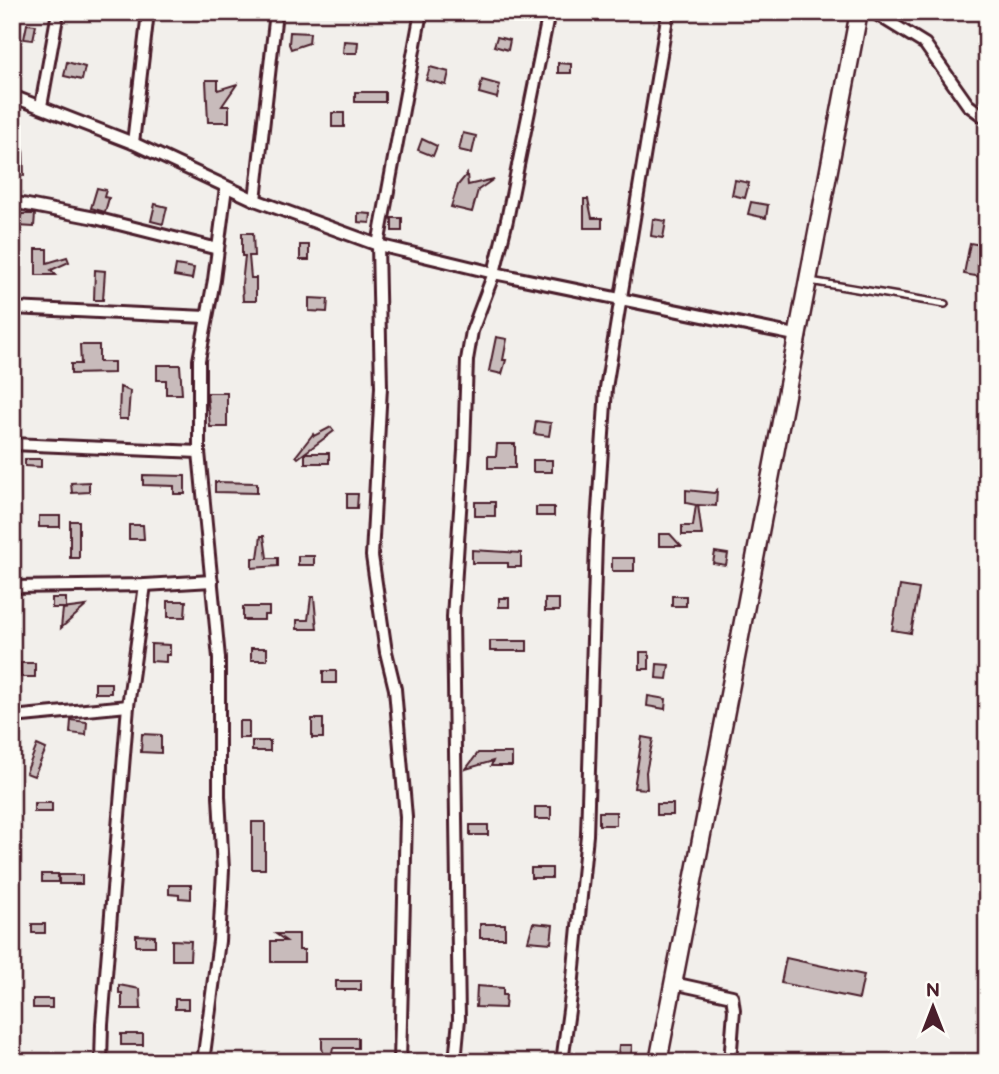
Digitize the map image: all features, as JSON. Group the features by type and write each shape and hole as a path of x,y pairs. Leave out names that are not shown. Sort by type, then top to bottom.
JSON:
{"main road":[{"path":"658,1062 739,635 800,336 859,12"}],"street":[{"path":"41,106 58,12"},
{"path":"133,143 148,12"},
{"path":"255,200 276,12"},
{"path":"400,1062 406,817 394,689 372,556 382,387 378,245 421,12"},
{"path":"455,1062 459,1018 453,617 467,360 472,331 494,273 549,12"},
{"path":"562,1062 587,835 596,541 606,388 668,12"},
{"path":"873,12 925,44 968,105 987,119"},
{"path":"12,96 133,143 255,200 378,245 494,273 800,336"},
{"path":"203,1062 219,941 223,870 219,796 219,658 199,452 199,360 226,187"},
{"path":"12,202 95,218 218,249"},
{"path":"12,309 206,317"},
{"path":"12,444 199,452"},
{"path":"12,587 212,581"},
{"path":"101,1062 128,706 145,585"},
{"path":"12,717 128,706"},
{"path":"673,983 732,996 734,1010 730,1062"}],"lane":[{"path":"810,281 945,304"}],"building":[{"path":"27,24 36,25 33,40 24,39"},
{"path":"290,32 310,33 309,43 291,49"},
{"path":"497,37 510,40 508,50 494,46"},
{"path":"344,41 358,42 357,53 343,53"},
{"path":"67,62 85,67 82,80 64,76"},
{"path":"558,63 571,64 571,73 558,73"},
{"path":"430,67 449,72 446,85 426,80"},
{"path":"206,80 218,80 218,90 237,84 222,106 229,106 229,122 208,122"},
{"path":"482,80 500,85 497,98 479,93"},
{"path":"355,92 385,92 385,102 355,102"},
{"path":"332,113 344,113 344,127 332,127"},
{"path":"463,133 476,136 472,153 459,150"},
{"path":"422,139 437,146 433,156 418,150"},
{"path":"12,144 23,144 24,176 12,175"},
{"path":"467,174 468,185 494,179 478,190 472,212 451,207 458,185"},
{"path":"735,180 749,183 745,198 732,195"},
{"path":"97,188 106,190 104,197 109,198 105,212 91,208"},
{"path":"584,199 588,199 592,218 602,218 602,228 584,228"},
{"path":"751,202 768,205 766,218 748,214"},
{"path":"155,204 167,207 163,224 151,221"},
{"path":"358,213 371,214 370,223 358,222"},
{"path":"12,214 35,214 34,227 17,226 17,222 12,222"},
{"path":"392,218 402,218 402,231 392,231"},
{"path":"653,219 666,221 663,238 651,236"},
{"path":"242,233 253,233 254,256 249,256 251,278 256,278 256,301 243,301 245,256 242,256"},
{"path":"970,243 987,246 987,278 964,274"},
{"path":"300,245 309,245 309,260 300,260"},
{"path":"36,249 47,249 47,263 67,257 69,262 51,270 56,275 36,275"},
{"path":"176,265 194,268 192,279 174,276"},
{"path":"95,270 105,271 103,300 94,300"},
{"path":"309,298 328,299 327,312 309,311"},
{"path":"496,337 507,339 502,374 489,371"},
{"path":"80,345 99,345 99,362 114,362 114,373 71,374 71,364 81,364"},
{"path":"157,365 180,365 182,394 166,394 166,380 157,380"},
{"path":"120,387 130,391 128,419 119,419"},
{"path":"207,393 227,393 227,427 210,427"},
{"path":"536,421 551,423 549,436 534,434"},
{"path":"331,427 334,431 298,458 296,456 313,434 314,436"},
{"path":"497,444 515,444 515,468 488,468 488,456 496,456"},
{"path":"305,453 329,453 329,463 305,463"},
{"path":"25,459 41,459 41,467 25,466"},
{"path":"533,460 552,460 552,472 533,472"},
{"path":"143,475 185,476 185,494 174,494 174,486 143,485"},
{"path":"89,482 89,492 72,493 71,483"},
{"path":"215,482 257,483 257,493 215,492"},
{"path":"686,490 714,493 717,490 716,506 698,505 702,535 682,535 682,526 693,526 696,505 686,503"},
{"path":"347,494 358,494 357,508 347,508"},
{"path":"475,502 495,502 495,516 475,516"},
{"path":"536,507 554,507 554,516 536,516"},
{"path":"39,516 60,516 60,527 39,527"},
{"path":"70,521 79,521 79,558 70,558"},
{"path":"129,525 143,525 144,539 129,539"},
{"path":"659,534 670,534 681,546 659,546"},
{"path":"261,536 264,536 267,558 278,558 278,566 252,568 252,558 258,558"},
{"path":"472,550 521,553 521,567 508,567 508,563 472,563"},
{"path":"715,552 728,554 726,565 713,563"},
{"path":"298,556 314,556 314,565 298,565"},
{"path":"612,558 634,558 634,571 612,571"},
{"path":"900,586 919,589 911,633 892,630"},
{"path":"672,596 686,596 686,606 672,606"},
{"path":"311,597 314,597 317,629 297,629 297,620 308,620"},
{"path":"52,598 66,598 66,608 52,608"},
{"path":"499,598 509,598 509,607 499,607"},
{"path":"545,599 559,599 559,611 545,611"},
{"path":"168,601 186,601 185,617 168,617"},
{"path":"86,606 61,628 63,609"},
{"path":"243,607 269,607 269,615 264,615 264,620 243,620"},
{"path":"490,641 527,641 527,651 490,651"},
{"path":"151,644 170,645 170,655 166,655 166,662 151,661"},
{"path":"251,648 267,648 267,660 251,660"},
{"path":"640,652 649,652 649,669 640,669"},
{"path":"21,663 35,663 35,677 21,677"},
{"path":"657,664 669,665 667,679 656,678"},
{"path":"323,671 336,671 336,683 323,683"},
{"path":"95,683 111,683 111,693 95,693"},
{"path":"648,696 666,699 665,709 647,706"},
{"path":"312,719 323,719 323,738 312,738"},
{"path":"71,720 87,722 86,735 70,733"},
{"path":"239,721 249,721 249,738 239,738"},
{"path":"142,734 161,735 161,753 141,752"},
{"path":"642,737 653,739 646,772 647,789 634,788"},
{"path":"252,741 270,741 270,751 252,751"},
{"path":"37,745 46,749 34,776 26,773"},
{"path":"478,753 512,753 512,766 491,766 493,761 466,769"},
{"path":"34,803 52,803 52,812 34,812"},
{"path":"657,804 673,804 673,815 657,815"},
{"path":"535,807 551,807 551,819 535,819"},
{"path":"599,812 616,812 616,825 599,825"},
{"path":"252,822 265,822 265,869 252,869"},
{"path":"470,825 488,825 488,835 470,835"},
{"path":"531,868 552,868 552,878 531,878"},
{"path":"42,874 58,874 58,882 42,882"},
{"path":"59,875 82,875 82,884 59,884"},
{"path":"169,885 191,885 191,899 169,894"},
{"path":"533,923 553,925 551,943 528,941"},
{"path":"32,924 45,924 45,933 32,933"},
{"path":"480,924 505,924 505,938 480,938"},
{"path":"276,934 299,934 299,950 304,950 304,962 271,962 271,941 286,941"},
{"path":"136,935 155,936 155,946 136,946"},
{"path":"172,940 191,941 190,960 172,960"},
{"path":"786,958 864,975 859,999 781,983"},
{"path":"336,981 361,981 361,990 336,990"},
{"path":"119,985 140,989 141,1009 122,1009"},
{"path":"477,986 503,988 503,995 506,995 505,1008 476,1007"},
{"path":"33,999 52,999 52,1008 33,1008"},
{"path":"175,999 188,999 188,1009 175,1009"},
{"path":"121,1034 143,1034 143,1045 121,1045"},
{"path":"322,1038 358,1038 358,1048 333,1048 330,1062 326,1062"},
{"path":"619,1045 632,1045 631,1057 618,1057"}]}
